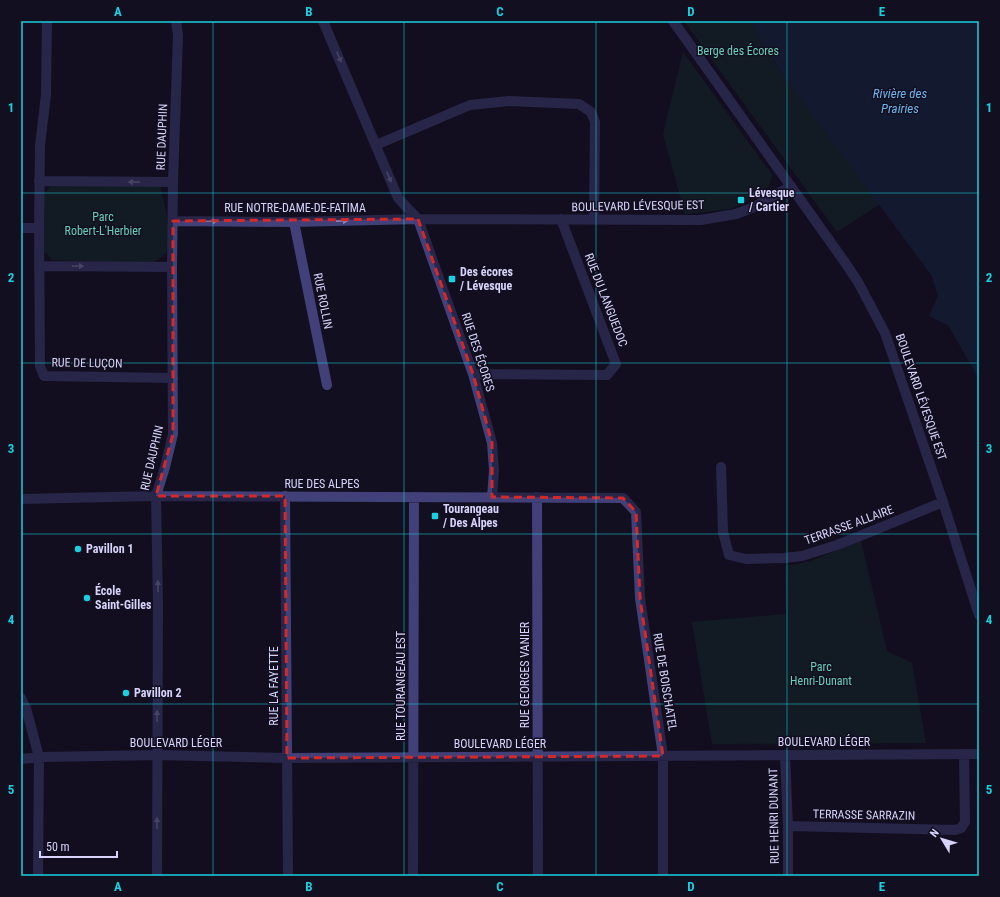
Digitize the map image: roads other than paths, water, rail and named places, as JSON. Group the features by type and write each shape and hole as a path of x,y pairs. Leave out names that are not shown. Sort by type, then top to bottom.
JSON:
{"street":[{"name":"RUE DE LUÇON","path":"47,21 46,95 40,145 38,228 40,366 44,376 173,378"},
{"name":"RUE DAUPHIN","path":"158,876 158,603 156,496 166,467 173,434 172,267 178,35 176,21"},
{"path":"323,21 398,198 418,219"},
{"path":"674,21 790,186"},
{"path":"376,145 470,105 509,101 579,104 591,112 595,122 594,220"},
{"path":"39,181 173,182"},
{"name":"BOULEVARD LÉVESQUE EST","path":"418,219 701,220 736,214 754,207 790,186 858,282 885,333 943,502 979,615"},
{"name":"RUE NOTRE-DAME-DE-FATIMA","path":"173,221 294,222 418,219"},
{"name":"RUE DES ÉCORES","path":"418,219 473,374 492,444 494,470 492,497"},
{"name":"RUE DU LANGUEDOC","path":"473,374 607,375 616,364 561,219"},
{"name":"RUE ROLLIN","path":"294,222 327,385"},
{"path":"21,228 38,228"},
{"path":"39,266 172,267"},
{"name":"TERRASSE ALLAIRE","path":"721,468 723,532 729,555 746,559 802,556 837,545 943,502"},
{"name":"RUE DES ALPES","path":"21,499 156,496 623,498"},
{"name":"RUE LA FAYETTE","path":"285,496 288,876"},
{"name":"RUE TOURANGEAU EST","path":"413,876 414,497"},
{"name":"RUE GEORGES VANIER","path":"537,497 538,876"},
{"name":"RUE DE BOISCHATEL","path":"623,498 636,512 640,598 663,756 663,876"},
{"path":"21,698 26,708 39,757 38,876"},
{"name":"TERRASSE SARRAZIN","path":"788,826 954,830 961,828 965,822 964,754"},
{"name":"BOULEVARD LÉGER","path":"21,759 39,757 157,755 287,758 979,754"},
{"name":"RUE HENRI DUNANT","path":"785,755 788,826 788,876"}],"water":[{"name":"Rivière des Prairies","path":"749,21 979,21 979,379 948,325 929,316 938,296 932,276 781,72"}],"place":[{"name":"Lévesque / Cartier","path":"741,200"},
{"name":"Des écores / Lévesque","path":"452,279"},
{"name":"Tourangeau / Des Alpes","path":"435,516"},
{"name":"Pavillon 1","path":"78,549"},
{"name":"École Saint-Gilles","path":"87,598"},
{"name":"Pavillon 2","path":"126,693"}],"park label":[{"name":"Berge des Écores","path":"738,51"},
{"name":"Parc Robert-L'Herbier","path":"103,224"},
{"name":"Parc Henri-Dunant","path":"821,674"}]}
